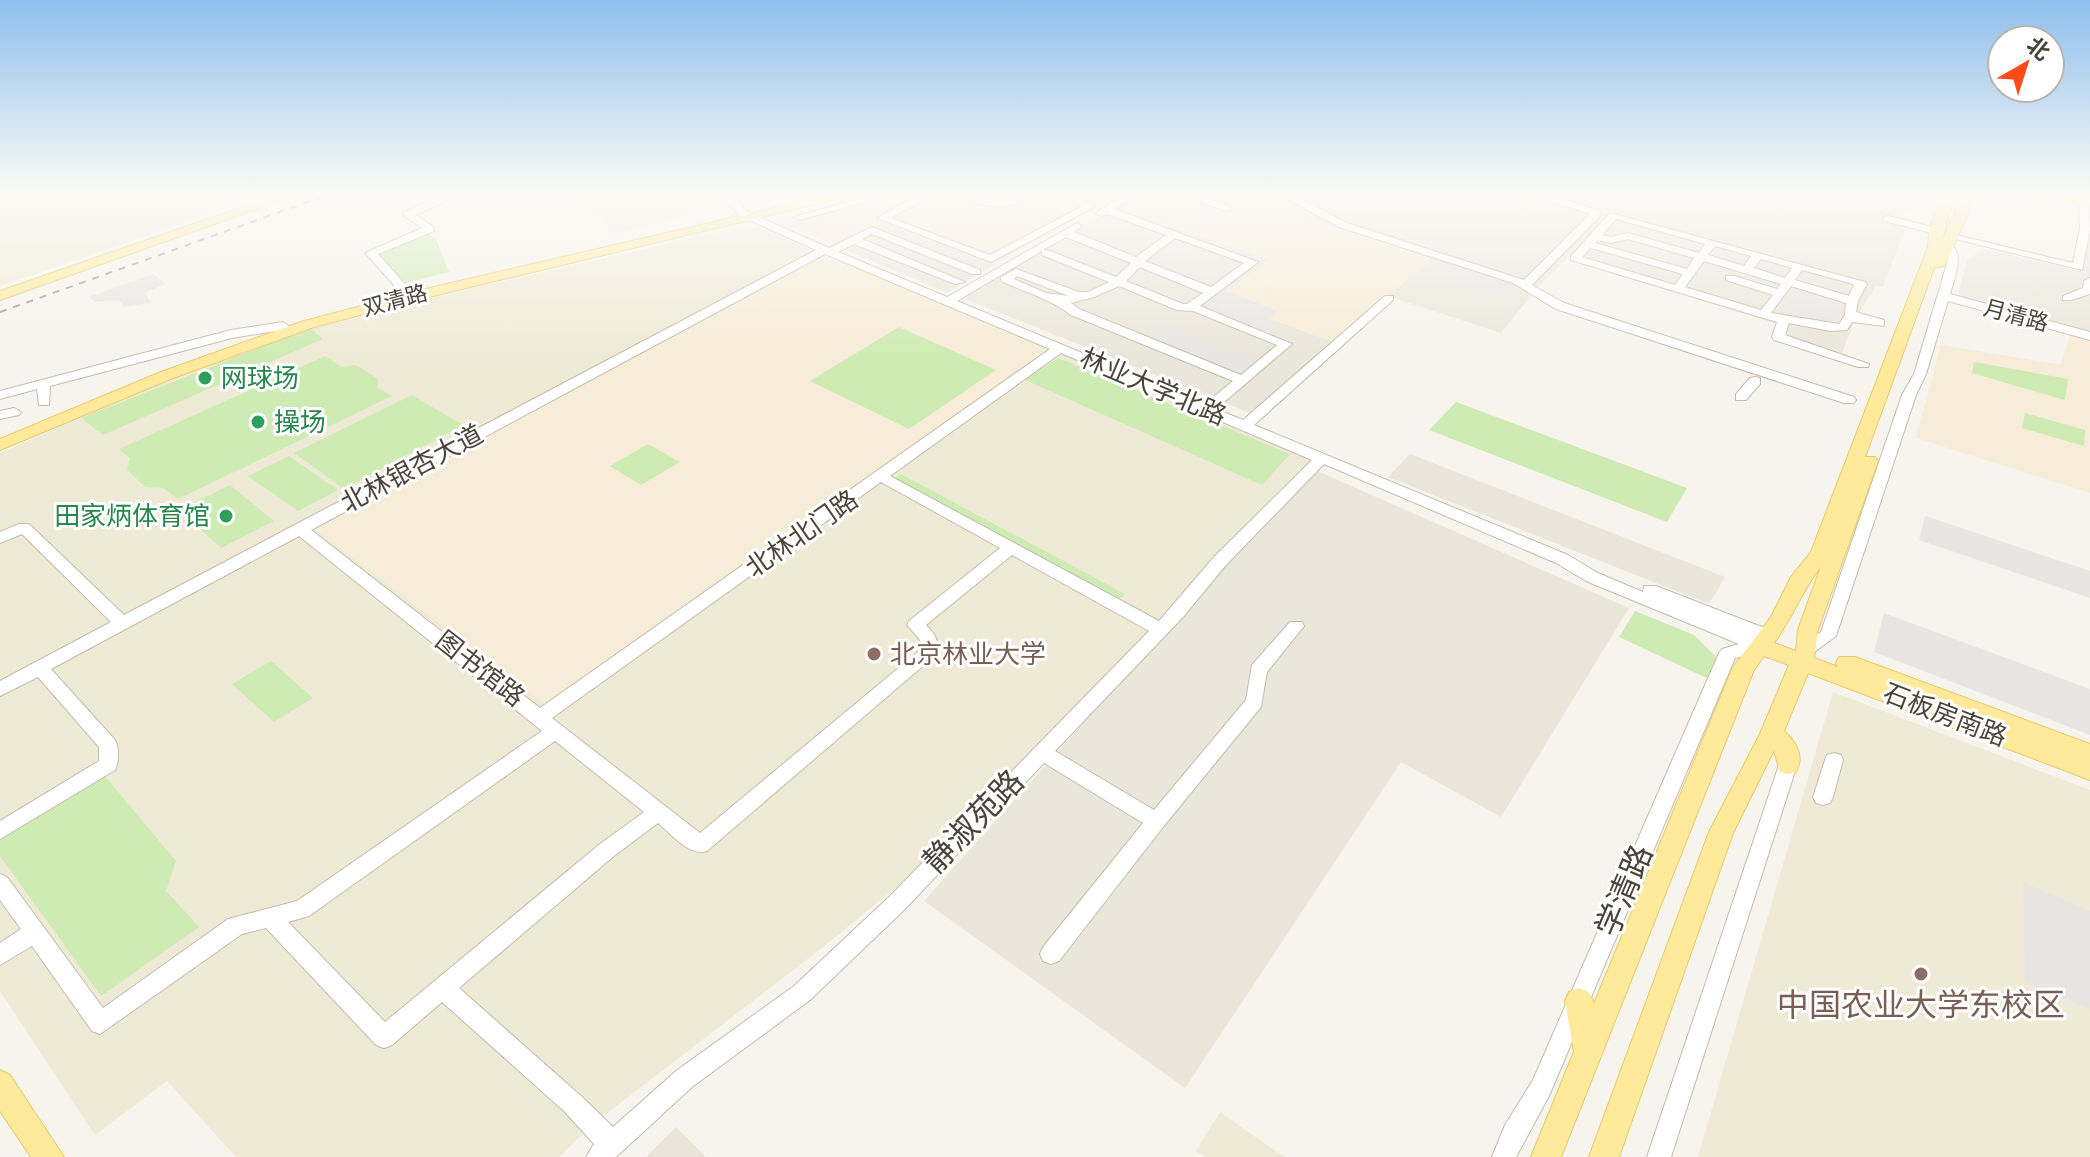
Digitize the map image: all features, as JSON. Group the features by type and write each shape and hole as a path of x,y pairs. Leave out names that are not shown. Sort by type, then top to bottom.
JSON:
{"main road":[{"path":"0,294 130,248"},
{"path":"0,294 135,248"},
{"name":"双清路","path":"0,438 283,326 407,293 606,248"},
{"name":"双清路","path":"0,445 167,375 309,324 614,248"},
{"name":"学清路","path":"1546,1157 1744,667 1780,620 1798,582 1820,554 1935,248"},
{"name":"学清路","path":"1604,1157 1721,832 1771,734 1804,655 1808,630 1864,502 1942,248"},
{"path":"1765,640 1804,655"},
{"name":"石板房南路","path":"1804,655 2090,754"},
{"name":"石板房南路","path":"1804,655 2090,770"},
{"path":"1771,734 1786,747 1788,765"},
{"path":"1579,1001 1588,1051"},
{"path":"0,1085 49,1157"}],"street":[{"path":"383,248 371,253 407,293"},
{"name":"林业大学北路","path":"820,248 1323,457 1562,559 1592,577 1765,640"},
{"name":"北林银杏大道","path":"0,689 834,248"},
{"path":"873,248 959,282"},
{"path":"916,248 976,272"},
{"path":"962,248 991,259 1012,248"},
{"path":"947,302 1040,248"},
{"path":"1101,248 1212,292"},
{"path":"1156,248 1118,282 1100,292 1078,296 1016,272 1005,279 1062,302 1075,312 1242,380"},
{"path":"1189,308 1252,262 1213,248"},
{"path":"1412,248 1525,286 1560,306 1849,400"},
{"path":"1525,286 1562,248"},
{"path":"1584,248 1575,258 1764,315 1784,320 1801,317 1837,328 1843,327 1849,317 1880,324 1850,314 1852,301 1861,284 1733,248"},
{"path":"1616,248 1690,273"},
{"path":"1670,248 1747,270 1783,288"},
{"path":"1678,289 1708,248"},
{"name":"学清路","path":"1864,502 1920,374 1954,260 1949,248"},
{"path":"1992,248 2078,268 2083,248"},
{"path":"927,270 955,252"},
{"path":"1046,253 1286,344 1207,409"},
{"path":"1747,270 1757,256 1755,254"},
{"path":"1764,315 1799,266"},
{"path":"1730,278 1852,301"},
{"path":"2067,298 2089,290 2090,281"},
{"path":"1062,302 1078,296"},
{"name":"月清路","path":"1942,296 2090,336"},
{"path":"1245,425 1389,298"},
{"path":"2067,298 2090,304"},
{"path":"2061,328 2067,298"},
{"path":"1784,320 1778,337 1863,364"},
{"name":"双清路","path":"0,395 217,337 283,326"},
{"name":"北林北门路","path":"35,932 100,1023 236,926 302,909 1060,348"},
{"path":"1741,397 1755,381"},
{"path":"43,384 44,402"},
{"name":"静淑苑路","path":"604,1150 684,1079 802,993 897,903 1161,630 1220,561 1323,457"},
{"path":"882,477 1161,630"},
{"path":"0,538 24,527 123,624"},
{"name":"图书馆路","path":"300,529 700,845 925,655 930,646 928,638 915,625 1010,548"},
{"path":"1051,954 1255,702 1258,670 1296,626"},
{"name":"学清路","path":"1504,1157 1541,1088 1728,653 1765,640"},
{"path":"0,831 108,765 108,745 40,668"},
{"path":"1042,753 1156,821"},
{"path":"1823,797 1834,760"},
{"path":"1659,1157 1788,765"},
{"path":"270,918 384,1037 607,850 659,812"},
{"path":"0,883 35,932 0,955"},
{"path":"442,988 573,1104 604,1150"}],"shaded area":[{"path":"0,248 110,248 0,286"},
{"name":"北京林业大学","path":"649,248 807,248 825,256 315,529 546,704 1053,350 1323,457 927,862 822,948 593,1124 559,1157 236,1157 167,1081 95,1135 0,991 0,453 192,369 282,336"},
{"path":"842,248 950,248 994,265 947,293"},
{"path":"950,248 1023,248 994,265"},
{"path":"1045,248 1235,248 1270,260 1227,291 1279,311 1271,319 1333,342 1250,413 961,297"},
{"path":"1234,248 1408,248 1430,255 1429,262 1333,342 1270,318 1278,311 1226,291 1269,260"},
{"path":"1394,248 1578,248 1538,287 1501,333 1388,296 1429,262"},
{"path":"1580,248 1898,248 1883,287 1876,286 1856,318 1839,360 1786,342 1778,324 1568,260"},
{"path":"2087,248 2090,248 2090,331 1958,296 1967,260 1985,249 2083,272"},
{"path":"825,256 1053,350 546,704 314,528"},
{"path":"1441,260 1518,284 1507,296 1428,271"},
{"path":"153,274 166,284 146,292 150,303 124,307 119,300 95,302 89,297"},
{"path":"1799,288 1846,301 1833,324 1785,309"},
{"path":"1220,290 1275,312 1267,319 1279,324 1265,336 1195,308"},
{"path":"1166,326 1262,363 1240,382 1143,342"},
{"path":"2070,335 2090,341 2090,493 1916,438 1941,345 2061,365"},
{"path":"1410,454 1725,577 1709,604 1388,477"},
{"path":"1317,471 1629,608 1501,817 1401,762 1185,1088 924,901 1225,565"},
{"path":"1925,516 2090,571 2090,598 1919,540"},
{"path":"1884,613 2090,689 2090,735 1874,652"},
{"name":"中国农业大学东校区","path":"1833,692 2090,790 2090,1157 1698,1157"},
{"path":"2023,882 2090,911 2090,1009 2025,982"},
{"path":"1220,1112 1284,1157 1204,1157 1196,1151"},
{"path":"676,1127 706,1157 646,1157"}],"green space":[{"path":"394,248 440,248 449,272 406,283 379,254"},
{"path":"899,327 996,370 909,429 810,381"},
{"name":"网球场","path":"310,328 323,339 103,435 81,418"},
{"name":"操场","path":"325,356 342,367 356,365 378,379 378,388 392,396 178,499 163,488 145,487 127,470 130,458 119,449"},
{"path":"1058,358 1290,454 1262,485 1025,380"},
{"path":"1974,362 2068,379 2065,400 1972,373"},
{"path":"412,395 463,425 344,489 294,453"},
{"path":"1456,402 1687,488 1667,522 1429,430"},
{"path":"2025,413 2085,430 2084,446 2022,428"},
{"path":"648,444 680,462 641,485 610,466"},
{"path":"289,456 338,490 298,511 248,476"},
{"path":"901,474 1125,594 1115,604 891,480"},
{"name":"田家炳体育馆","path":"230,485 274,521 221,548 179,510"},
{"path":"1635,611 1694,635 1719,660 1711,680 1619,637"},
{"path":"271,661 313,698 274,722 232,684"},
{"path":"104,775 176,861 166,891 199,927 101,996 0,856 0,838"}],"railway":[{"path":"0,312 179,248"}],"place":[{"name":"网球场","path":"205,378"},
{"name":"操场","path":"258,422"},
{"name":"田家炳体育馆","path":"226,516"},
{"name":"北京林业大学","path":"874,654"},
{"name":"中国农业大学东校区","path":"1921,974"}]}
